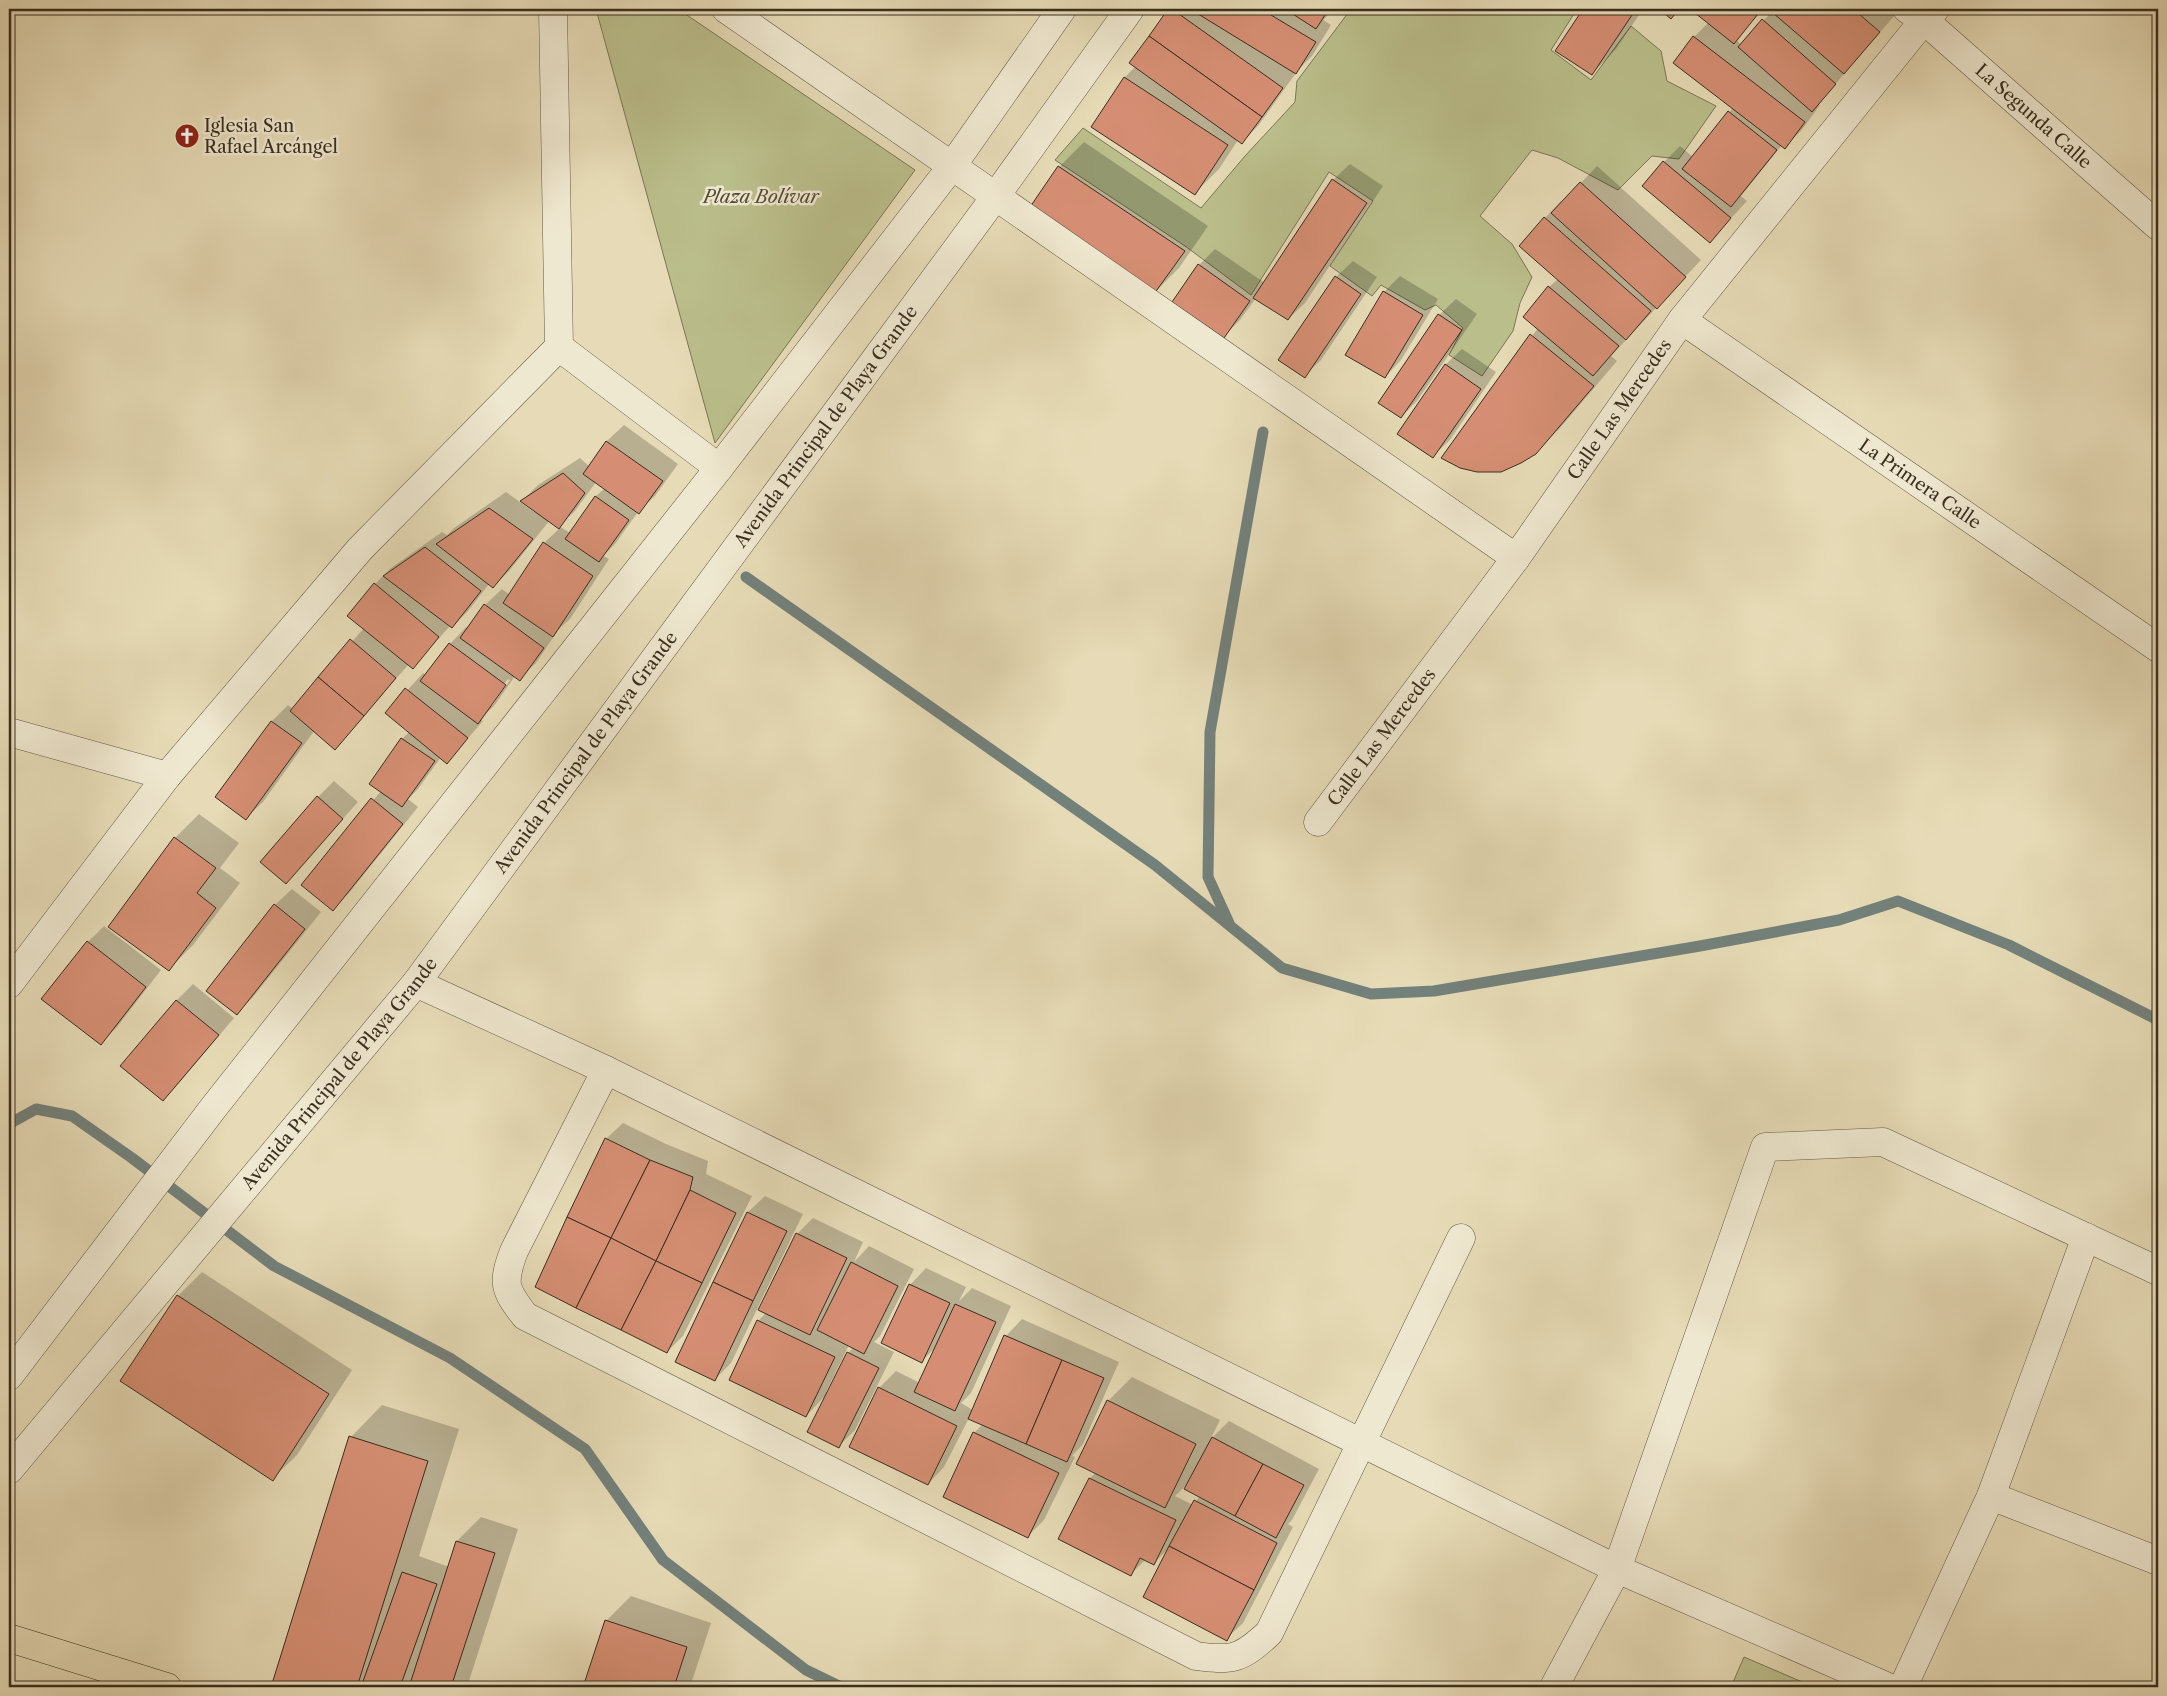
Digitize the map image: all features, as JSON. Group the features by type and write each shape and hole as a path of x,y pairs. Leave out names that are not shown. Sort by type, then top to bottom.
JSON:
{"highway":[{"path":"9,1638 167,1687"}],"street":[{"path":"9,984 167,776 360,549 559,347 553,9"},
{"path":"726,9 1516,558"},
{"path":"9,1376 214,1107 719,468 952,166 1062,9"},
{"name":"Avenida Principal de Playa Grande","path":"9,1470 416,983 996,196 1130,9"},
{"name":"La Segunda Calle","path":"1922,13 2158,226"},
{"name":"Calle Las Mercedes","path":"1318,822 1516,558 1682,320 1922,13"},
{"name":"La Primera Calle","path":"1682,320 2158,648"},
{"path":"559,347 719,468"},
{"path":"9,732 167,776"},
{"path":"416,983 606,1070 1617,1569 1888,1687"},
{"path":"606,1070 508,1266 505,1284 512,1300 524,1316 1196,1656 1221,1660 1239,1656 1255,1646 1269,1633 1360,1443 1462,1238"},
{"path":"1554,1687 1617,1569 1765,1147 1883,1142 2158,1271"},
{"path":"1904,1687 1992,1496 2086,1237"},
{"path":"1992,1496 2158,1561"}],"green space":[{"name":"Plaza Bolívar","path":"596,9 678,9 915,170 715,443"},
{"path":"1351,9 1577,9 1551,50 1591,80 1631,26 1661,51 1667,81 1716,106 1679,159 1652,156 1618,190 1558,158 1532,150 1480,216 1512,244 1532,277 1520,303 1513,331 1482,376 1449,355 1463,328 1436,305 1425,310 1381,285 1372,296 1330,266 1373,201 1329,172 1251,295 1185,246 1055,160 1083,128 1201,208 1245,156 1295,102 1297,81"},
{"path":"1744,1657 1814,1687 1731,1687"}],"building":[{"path":"1168,9 1172,9 1283,88 1262,117 1149,36"},
{"path":"1190,9 1261,9 1316,42 1296,74"},
{"path":"1285,9 1329,9 1316,29"},
{"path":"1583,9 1636,9 1592,75 1555,51"},
{"path":"1659,9 1679,9 1671,19"},
{"path":"1690,9 1762,9 1734,44"},
{"path":"1776,9 1853,9 1880,32 1844,74 1773,13"},
{"path":"1762,19 1836,84 1812,112 1738,47"},
{"path":"1149,36 1262,117 1242,144 1129,63"},
{"path":"1693,36 1805,122 1785,149 1673,63"},
{"path":"1124,77 1228,145 1195,195 1091,127"},
{"path":"1728,111 1777,150 1731,207 1682,169"},
{"path":"1663,161 1731,218 1710,243 1642,186"},
{"path":"1058,166 1185,251 1154,294 1028,210"},
{"path":"1332,179 1367,203 1288,320 1253,298"},
{"path":"1580,182 1686,277 1657,309 1551,213"},
{"path":"1544,217 1651,311 1626,340 1519,246"},
{"path":"1198,264 1250,301 1224,338 1172,302"},
{"path":"1335,276 1361,294 1305,378 1278,360"},
{"path":"1548,286 1619,346 1593,376 1523,317"},
{"path":"1383,291 1423,315 1385,378 1345,355"},
{"path":"1438,314 1462,330 1401,418 1378,403"},
{"path":"1530,334 1594,386 1536,454 1521,463 1501,472 1477,472 1460,468 1441,458"},
{"path":"1445,364 1481,389 1433,458 1397,434"},
{"path":"606,441 663,481 639,514 583,474"},
{"path":"563,473 585,493 559,529 520,501"},
{"path":"595,496 629,520 599,562 565,539"},
{"path":"489,508 533,539 493,588 436,544"},
{"path":"543,542 593,576 553,637 503,603"},
{"path":"425,547 481,591 452,628 383,576"},
{"path":"374,583 439,637 413,669 347,616"},
{"path":"484,604 544,648 520,681 460,638"},
{"path":"350,639 396,678 364,716 318,677"},
{"path":"449,643 506,685 478,724 420,681"},
{"path":"318,677 364,716 335,750 290,711"},
{"path":"405,688 468,738 447,764 385,713"},
{"path":"271,721 302,743 246,820 215,797"},
{"path":"401,738 435,761 402,807 369,784"},
{"path":"317,796 343,819 286,884 260,862"},
{"path":"371,798 403,824 333,911 301,885"},
{"path":"174,837 216,868 197,893 216,908 169,971 108,927"},
{"path":"274,904 305,929 237,1015 206,991"},
{"path":"87,941 146,987 101,1045 41,999"},
{"path":"176,1000 219,1035 163,1101 120,1066"},
{"path":"605,1138 650,1160 611,1238 567,1217"},
{"path":"650,1160 693,1177 690,1190 656,1261 611,1238"},
{"path":"690,1190 736,1213 702,1283 656,1261"},
{"path":"747,1212 787,1231 753,1301 713,1282"},
{"path":"567,1217 611,1238 576,1308 535,1287"},
{"path":"796,1233 847,1258 810,1335 758,1310"},
{"path":"611,1238 656,1261 621,1330 576,1308"},
{"path":"656,1261 702,1283 667,1353 621,1330"},
{"path":"851,1262 898,1286 864,1354 817,1330"},
{"path":"713,1282 753,1301 715,1381 675,1362"},
{"path":"909,1284 950,1303 922,1363 881,1343"},
{"path":"177,1295 329,1394 273,1481 120,1381"},
{"path":"955,1304 996,1322 955,1411 914,1392"},
{"path":"757,1320 835,1357 806,1417 729,1380"},
{"path":"1004,1335 1062,1360 1026,1444 968,1419"},
{"path":"847,1352 879,1368 839,1448 807,1432"},
{"path":"1062,1360 1104,1378 1067,1462 1026,1444"},
{"path":"878,1387 957,1426 928,1485 849,1447"},
{"path":"1107,1400 1196,1444 1165,1508 1076,1464"},
{"path":"973,1432 1059,1473 1028,1538 943,1497"},
{"path":"349,1436 428,1461 357,1687 271,1687"},
{"path":"1212,1437 1263,1464 1235,1516 1184,1489"},
{"path":"1263,1464 1304,1485 1276,1538 1235,1516"},
{"path":"1089,1478 1176,1520 1154,1565 1140,1558 1131,1576 1058,1539"},
{"path":"1194,1500 1277,1543 1254,1590 1169,1546"},
{"path":"456,1541 495,1553 451,1687 409,1687"},
{"path":"1169,1546 1254,1590 1227,1641 1143,1597"},
{"path":"402,1572 437,1584 400,1687 361,1687"},
{"path":"605,1620 687,1647 674,1687 583,1687"}],"waterway":[{"path":"1229,923 1208,877 1210,732 1263,432"},
{"path":"746,577 1155,865 1282,968 1371,994 1434,991 1700,946 1839,920 1898,901 2009,945 2158,1020"},
{"path":"9,1124 36,1109 72,1116 132,1158 274,1266 450,1358 585,1449 663,1560 806,1670 841,1687"}],"place":[{"name":"Iglesia San Rafael Arcángel","path":"187,136"}]}
